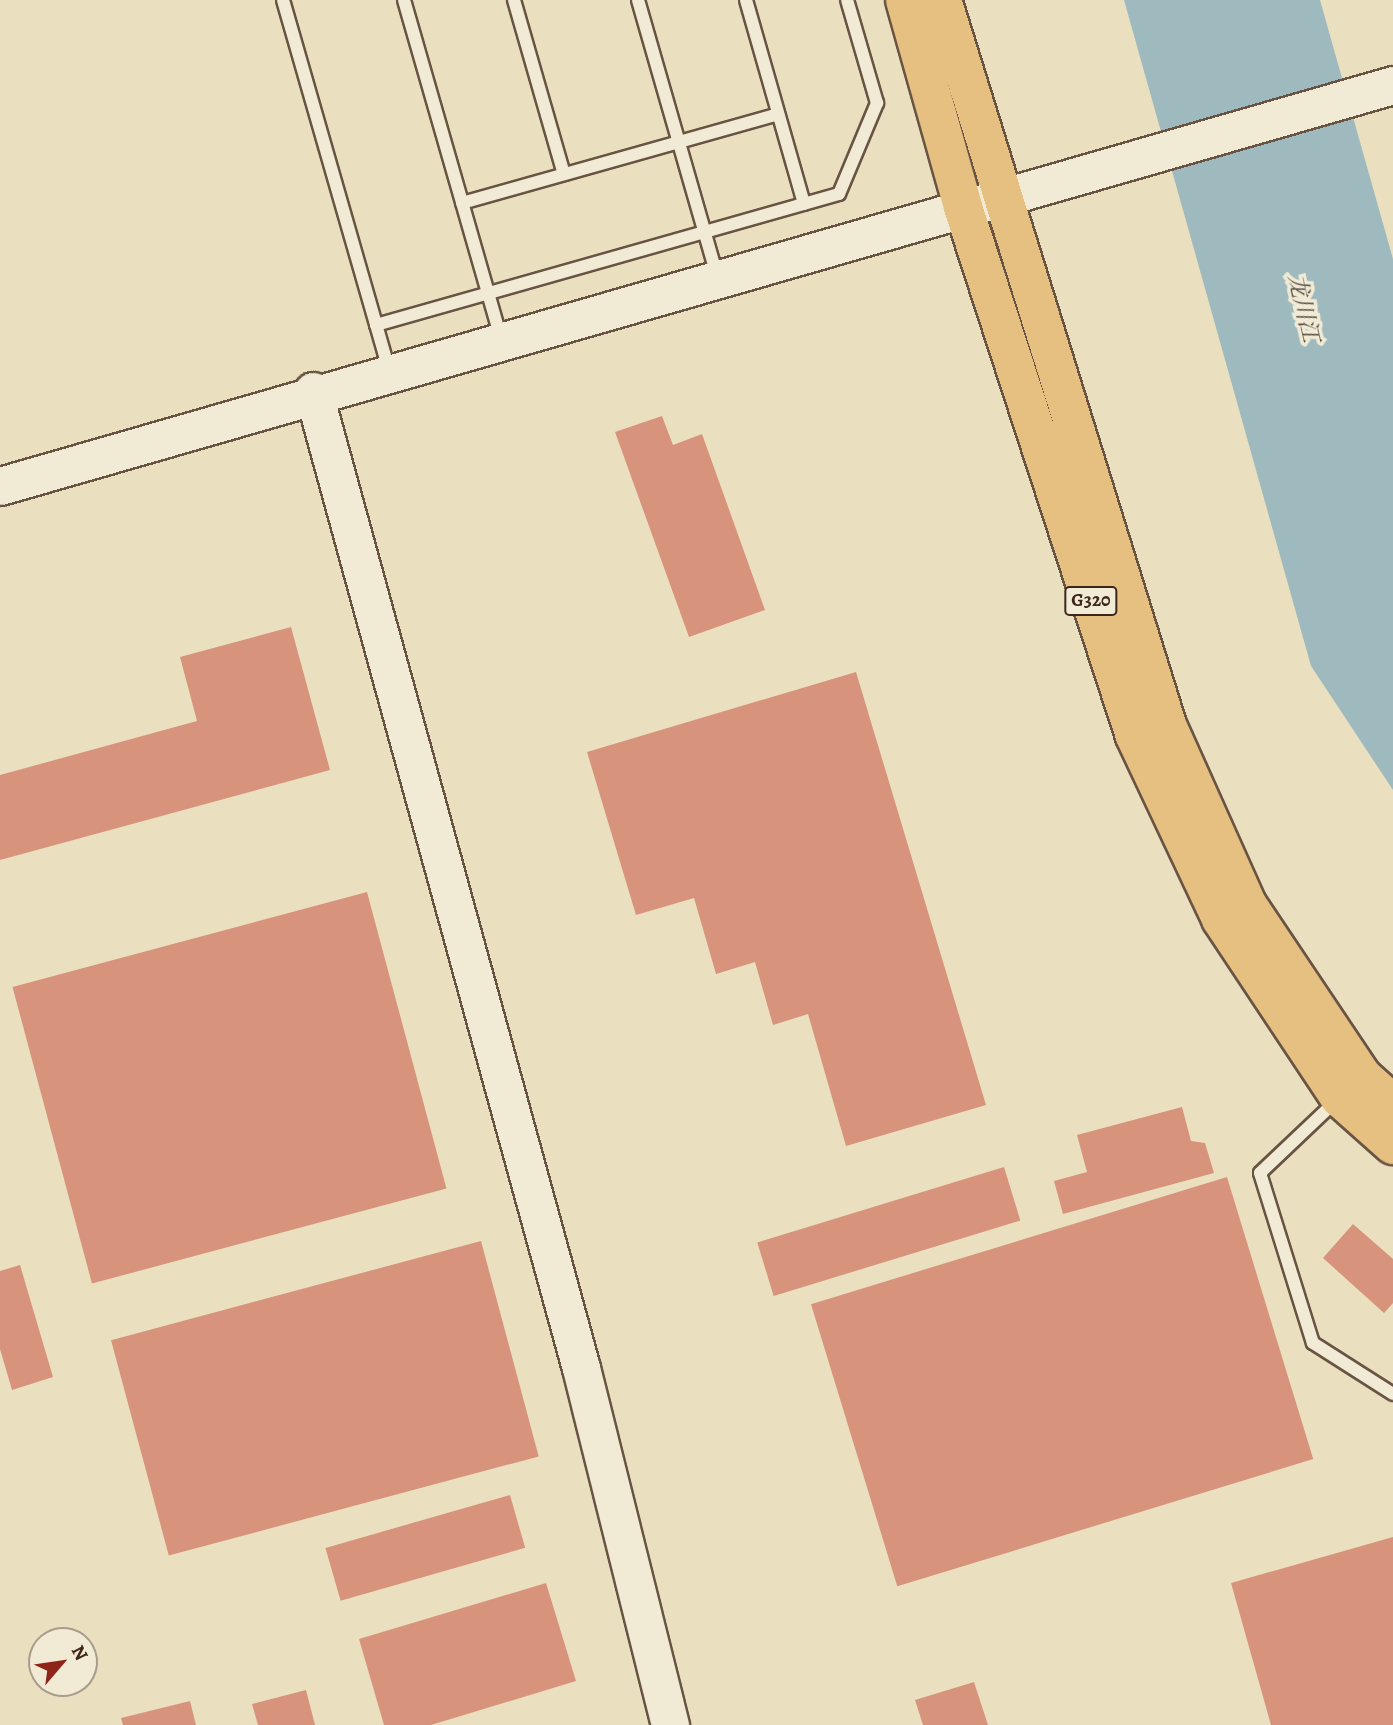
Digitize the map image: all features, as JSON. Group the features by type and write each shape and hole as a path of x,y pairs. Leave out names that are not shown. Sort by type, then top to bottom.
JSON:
{"highway":[{"name":"G320","path":"905,0 962,207 1135,736 1222,919 1393,1146"},
{"name":"G320","path":"942,0 1167,725 1247,904 1351,1087 1393,1104"}],"street":[{"path":"0,486 313,391 1393,85"},
{"path":"313,391 585,1381 670,1725"}],"lane":[{"path":"283,0 389,370"},
{"path":"404,0 501,338"},
{"path":"514,0 564,174"},
{"path":"638,0 718,277"},
{"path":"746,0 804,204"},
{"path":"376,325 839,194 877,103 847,0"},
{"path":"462,203 778,114"},
{"path":"1351,1087 1260,1173 1313,1343 1393,1394"}],"water":[{"name":"龙川江","path":"1124,0 1320,0 1393,259 1393,790 1311,666"}],"building":[{"path":"662,416 673,445 702,434 765,610 689,637 615,432"},
{"path":"291,627 330,770 0,860 0,775 197,721 180,657"},
{"path":"856,672 986,1105 846,1146 808,1014 773,1025 755,962 716,974 694,898 636,915 587,752"},
{"path":"367,892 446,1189 92,1284 13,987"},
{"path":"1182,1107 1191,1141 1205,1143 1214,1173 1063,1214 1054,1181 1087,1172 1077,1135"},
{"path":"1004,1167 1020,1221 774,1296 757,1242"},
{"path":"1227,1177 1313,1459 897,1586 811,1304"},
{"path":"1353,1224 1393,1259 1393,1303 1384,1313 1323,1258"},
{"path":"481,1241 539,1456 169,1556 111,1340"},
{"path":"20,1265 53,1377 12,1390 0,1349 0,1271"},
{"path":"510,1495 525,1548 341,1601 325,1548"},
{"path":"1393,1537 1393,1725 1271,1725 1231,1583"},
{"path":"546,1583 576,1681 431,1725 384,1725 359,1639"},
{"path":"974,1682 988,1725 923,1725 915,1700"},
{"path":"306,1690 315,1725 258,1725 252,1704"},
{"path":"190,1701 196,1725 123,1725 121,1718"}]}
